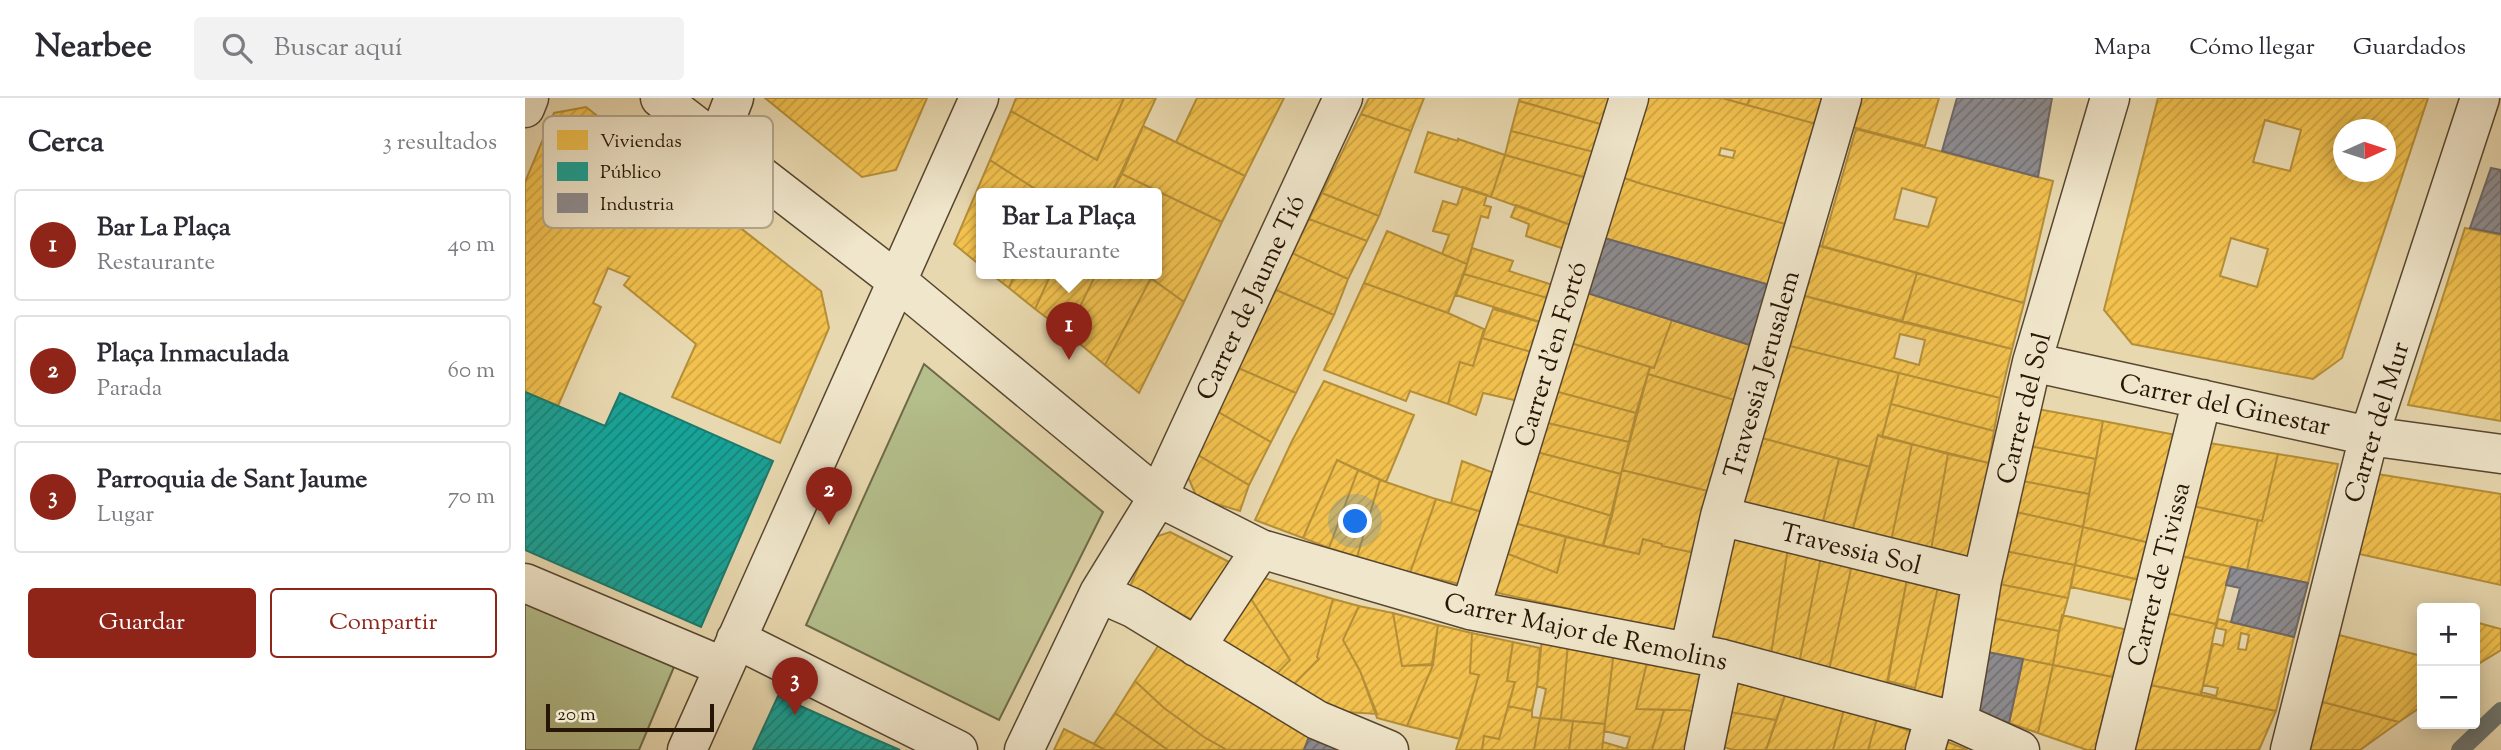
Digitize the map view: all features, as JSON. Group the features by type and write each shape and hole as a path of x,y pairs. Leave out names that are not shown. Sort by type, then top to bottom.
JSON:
{"street":[{"path":"525,108 529,98"},
{"name":"Carrer Major de Remolins","path":"660,98 683,116"},
{"path":"727,116 734,98"},
{"path":"687,750 979,98"},
{"name":"Carrer de Jaume Tió","path":"1024,750 1099,593 1158,496 1343,98"},
{"name":"Carrer d'en Fortó","path":"1470,610 1629,98"},
{"name":"Travessia Jerusalem","path":"1704,750 1706,656 1720,516 1842,98"},
{"name":"Carrer del Sol","path":"1939,729 1982,580 2032,362 2110,98"},
{"name":"Carrer del Mur","path":"2290,750 2369,436 2480,98"},
{"name":"Carrer Major de Remolins","path":"773,185 898,282 1158,496 1261,549 1470,610 1706,656 1939,729 2020,750"},
{"name":"Carrer del Ginestar","path":"2032,362 2369,436 2501,454"},
{"name":"Carrer de Tivissa","path":"2115,750 2202,399"},
{"name":"Travessia Sol","path":"1720,516 1982,580"},
{"path":"1196,647 1261,549"},
{"path":"525,583 730,653 958,750"},
{"path":"1099,593 1133,608 1317,720 1389,750"}],"green space":[{"path":"924,364 1103,512 999,720 806,625"},
{"path":"525,602 674,667 639,750 525,750"}],"building: Viviendas":[{"path":"765,98 927,98 896,170 862,177"},
{"path":"1016,98 1124,98 1097,160 1011,111"},
{"path":"1124,98 1156,98 1114,188 1034,188 990,160 1011,111 1097,160"},
{"path":"1197,98 1284,98 1245,176 1176,142"},
{"path":"1369,98 1424,98 1411,131 1361,114"},
{"path":"1520,98 1619,98 1611,127 1519,101"},
{"path":"1642,98 1722,98 1816,124 1789,225 1618,176","holes":["1721,148 1735,151 1733,158 1719,155"]},
{"path":"1722,98 1750,98 1747,105"},
{"path":"1750,98 1823,98 1816,124 1747,105"},
{"path":"1861,98 1939,98 1925,146 1852,127"},
{"path":"2158,98 2428,98 2342,358 2313,379 2132,344 2104,310","holes":["2265,120 2301,130 2290,171 2253,162","2231,238 2268,249 2257,287 2220,276"]},
{"path":"1519,101 1611,127 1602,154 1511,131"},
{"path":"586,107 597,116 553,116 554,113"},
{"path":"1361,114 1411,131 1379,216 1322,193"},
{"path":"1143,126 1245,176 1222,222 1162,193 1162,188 1151,188 1122,174"},
{"path":"1856,129 2053,181 2024,303 1822,246","holes":["1902,188 1937,198 1928,227 1894,219"]},
{"path":"1511,131 1602,154 1594,180 1505,155"},
{"path":"1428,132 1505,155 1491,197 1415,172"},
{"path":"543,139 543,228 741,228 821,291 829,328 780,443 672,397 696,344 624,285 630,277 608,268 593,303 601,307 558,406 525,392 525,182"},
{"path":"1505,155 1594,180 1579,228 1491,197"},
{"path":"990,160 1034,188 978,188"},
{"path":"1122,174 1151,188 1114,188"},
{"path":"1618,176 1789,225 1773,286 1597,236"},
{"path":"1463,187 1487,195 1484,205 1491,207 1488,218 1481,216 1467,264 1442,254 1449,235 1433,231 1443,201 1457,205"},
{"path":"976,193 976,262 954,244"},
{"path":"1162,193 1222,222 1184,302 1152,279 1162,279"},
{"path":"1322,193 1379,216 1367,241 1309,219"},
{"path":"1516,205 1579,228 1573,252 1526,236 1529,224 1511,217"},
{"path":"1309,219 1367,241 1348,279 1292,253"},
{"path":"2465,228 2501,235 2501,421 2408,405"},
{"path":"1387,231 1467,264 1448,313 1364,283"},
{"path":"1816,245 1917,273 1902,322 1801,295"},
{"path":"1472,248 1513,261 1509,271 1562,288 1558,301 1464,274"},
{"path":"1292,253 1348,279 1334,315 1274,289"},
{"path":"1917,273 2024,303 2012,349 1902,322"},
{"path":"1464,274 1558,301 1550,325 1456,295"},
{"path":"997,279 1013,279 1009,288"},
{"path":"1013,279 1049,279 1035,309 1009,288"},
{"path":"1049,279 1094,279 1067,333 1035,309"},
{"path":"1094,279 1150,279 1105,365 1067,333"},
{"path":"1150,279 1184,302 1139,393 1105,365"},
{"path":"1364,283 1484,329 1473,366 1460,362 1448,404 1410,391 1406,401 1324,370"},
{"path":"1274,289 1334,315 1296,393 1236,367"},
{"path":"1579,290 1672,320 1654,368 1564,341"},
{"path":"1801,295 2012,349 2000,398 1786,345","holes":["1900,334 1925,340 1919,365 1894,358"]},
{"path":"1493,309 1550,325 1542,355 1482,338"},
{"path":"1672,320 1756,347 1741,402 1648,374 1650,367 1654,368"},
{"path":"1482,338 1542,355 1527,403 1483,393 1476,415 1448,404 1460,362 1473,366"},
{"path":"1564,341 1650,367 1636,413 1551,390"},
{"path":"1786,345 1899,373 1882,437 1878,435 1870,467 1758,437"},
{"path":"1236,367 1296,393 1271,442 1215,410"},
{"path":"1899,373 2000,398 1994,431 1891,404"},
{"path":"1648,374 1741,402 1716,493 1622,470"},
{"path":"1324,381 1414,415 1386,482 1337,460 1303,538 1255,520"},
{"path":"1551,390 1636,413 1629,442 1539,421"},
{"path":"1891,404 1994,431 1989,463 1882,437"},
{"path":"2032,408 2103,421 2096,459 2024,445"},
{"path":"1215,410 1271,442 1249,485 1193,452"},
{"path":"1539,421 1629,442 1621,474 1529,450"},
{"path":"2103,421 2176,435 2150,543 2083,527"},
{"path":"1878,435 1912,444 1891,541 1852,532"},
{"path":"1758,437 1839,459 1822,525 1738,503"},
{"path":"2209,443 2278,454 2262,521 2193,506"},
{"path":"1912,444 1948,454 1931,550 1891,541"},
{"path":"2024,445 2096,459 2089,494 2018,480"},
{"path":"1529,450 1621,474 1612,516 1518,488"},
{"path":"1193,452 1249,485 1240,511 1197,498 1185,470"},
{"path":"1948,454 1989,463 1970,559 1931,550"},
{"path":"2278,454 2338,464 2308,583 2247,570 2258,520 2262,521"},
{"path":"1839,459 1870,467 1852,532 1822,525"},
{"path":"1337,460 1358,470 1329,548 1303,538"},
{"path":"1462,461 1505,477 1493,515 1451,503"},
{"path":"1358,470 1380,480 1357,557 1329,548"},
{"path":"1622,470 1712,492 1700,554 1643,539 1639,554 1603,546"},
{"path":"2371,473 2501,494 2501,585 2350,552"},
{"path":"1380,480 1436,499 1410,573 1357,557"},
{"path":"2018,480 2089,494 2083,527 2012,511"},
{"path":"1518,488 1612,516 1603,546 1507,521"},
{"path":"1436,499 1493,515 1469,586 1410,573"},
{"path":"2193,506 2258,520 2247,570 2181,556"},
{"path":"2012,511 2083,527 2075,565 2005,551"},
{"path":"1507,521 1566,537 1557,573 1498,550"},
{"path":"2083,527 2150,543 2140,580 2075,565"},
{"path":"1170,532 1241,568 1203,626 1130,586 1152,538"},
{"path":"1724,533 1788,548 1771,654 1705,636"},
{"path":"1566,537 1639,554 1643,539 1700,554 1678,633 1498,593 1489,575 1498,550 1557,573"},
{"path":"1788,548 1821,557 1799,663 1771,654"},
{"path":"2005,551 2075,565 2068,598 1999,584"},
{"path":"2181,556 2231,567 2216,624 2167,613"},
{"path":"1821,557 1852,564 1829,670 1799,663"},
{"path":"1852,564 1907,579 1886,688 1829,670"},
{"path":"2075,565 2140,580 2136,601 2071,587"},
{"path":"1257,576 1333,599 1317,657 1319,659 1284,694 1267,684 1290,660 1246,591"},
{"path":"1907,579 1938,587 1915,688 1888,681"},
{"path":"1999,584 2068,598 2059,631 1992,618"},
{"path":"1938,587 1966,594 1949,692 1937,699 1914,692"},
{"path":"1246,591 1290,660 1267,684 1204,648"},
{"path":"1333,599 1359,606 1343,640 1360,671 1377,714 1313,710 1284,694 1319,659 1317,657"},
{"path":"1359,606 1393,613 1402,666 1433,665 1407,726 1377,718 1360,671 1343,640"},
{"path":"1393,613 1438,625 1432,664 1402,666"},
{"path":"2167,613 2216,624 2201,695 2150,685"},
{"path":"2062,615 2128,630 2118,678 2053,665"},
{"path":"1992,618 2059,631 2053,665 1987,652"},
{"path":"2218,619 2294,637 2276,711 2201,695 2201,692 2216,696 2218,688 2203,685 2213,643 2223,646 2226,630 2216,628","holes":["2241,633 2249,635 2246,650 2238,649"]},
{"path":"2480,623 2501,629 2501,650 2480,663"},
{"path":"1438,625 1472,633 1470,673 1479,675 1460,739 1407,726 1433,665"},
{"path":"1472,633 1513,642 1507,681 1515,682 1499,739 1484,736 1482,750 1456,750 1479,675 1470,673"},
{"path":"2331,633 2417,655 2417,709 2399,722 2315,700"},
{"path":"1164,637 1313,726 1304,750 1227,750 1164,708 1135,681"},
{"path":"1542,639 1568,644 1561,720 1540,718 1546,689 1537,686"},
{"path":"1513,642 1540,648 1532,711 1508,706 1515,682 1507,681"},
{"path":"1568,644 1614,651 1605,724 1561,720"},
{"path":"1614,651 1648,658 1636,709 1664,710 1652,750 1626,750 1630,737 1604,731"},
{"path":"1648,658 1712,671 1703,713 1636,709"},
{"path":"2023,659 2053,665 2038,733 2009,723"},
{"path":"2053,665 2118,678 2096,750 2087,750 2038,733"},
{"path":"1732,675 1787,690 1776,720 1724,711"},
{"path":"1135,681 1164,708 1227,750 1168,750 1115,713"},
{"path":"2150,685 2276,711 2259,750 2134,750"},
{"path":"1787,690 1845,706 1833,750 1766,750"},
{"path":"2315,700 2399,722 2360,750 2304,750"},
{"path":"1508,706 1532,711 1532,717 1540,718 1534,750 1482,750 1484,736 1499,739"},
{"path":"1845,706 1877,719 1868,750 1833,750"},
{"path":"1664,710 1703,713 1694,750 1652,750"},
{"path":"1724,711 1776,720 1766,750 1733,750 1718,745"},
{"path":"1115,713 1168,750 1105,750 1094,744"},
{"path":"1540,718 1573,721 1569,750 1534,750"},
{"path":"1877,719 1915,733 1910,750 1868,750"},
{"path":"1573,721 1605,724 1602,750 1569,750"},
{"path":"1064,729 1094,744 1105,750 1054,750"},
{"path":"1940,739 1968,750 1937,750"},
{"path":"1603,742 1627,749 1602,750"}],"building: Público":[{"path":"525,392 605,426 620,393 773,461 701,627 525,550"},
{"path":"778,696 863,734 900,750 753,750"}],"building: Industria":[{"path":"1957,98 2052,98 2038,177 1942,151"},
{"path":"2491,168 2501,170 2501,234 2470,228"},
{"path":"1597,236 1773,286 1756,347 1578,290"},
{"path":"2231,567 2308,583 2294,637 2231,622 2240,588 2226,585"},
{"path":"1987,652 2023,659 2009,723 1974,711"},
{"path":"1313,726 1365,750 1304,750"}],"waterway":[{"path":"2460,750 2501,711"}],"place":[{"name":"Bar La Plaça","path":"1069,360"},
{"name":"Plaça Inmaculada","path":"829,525"},
{"name":"Parroquia de Sant Jaume","path":"795,715"}]}
